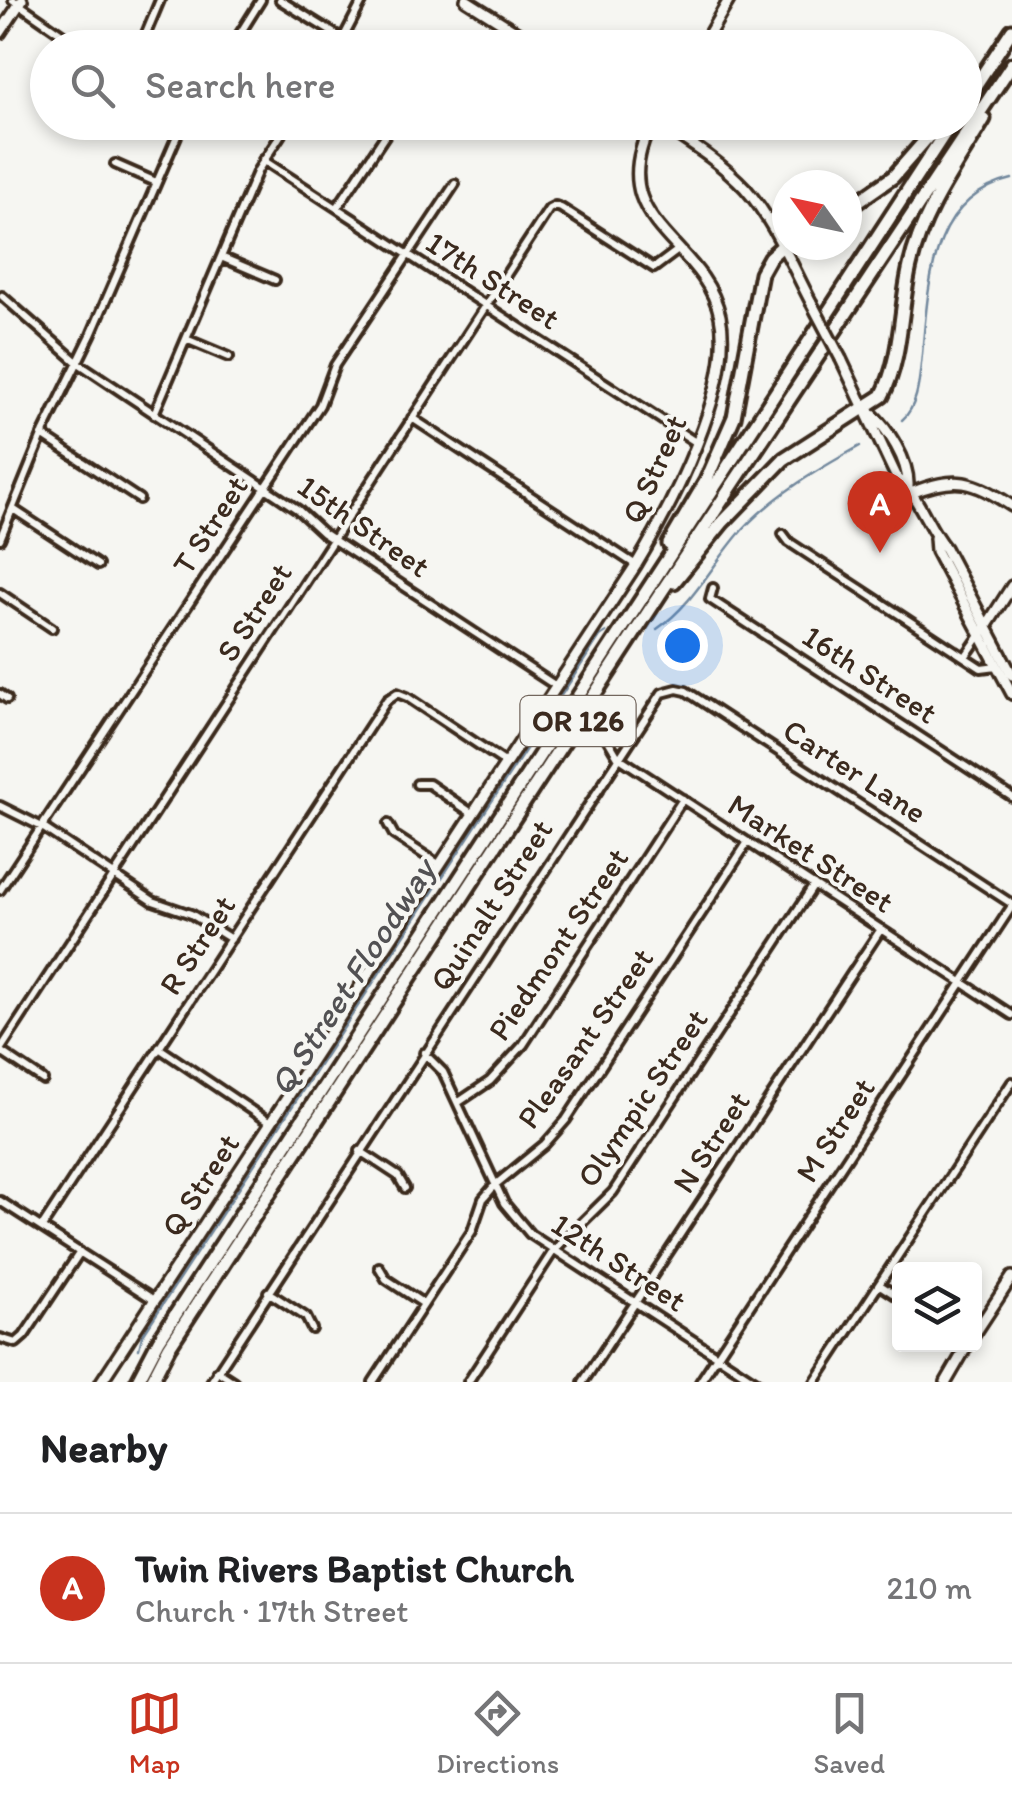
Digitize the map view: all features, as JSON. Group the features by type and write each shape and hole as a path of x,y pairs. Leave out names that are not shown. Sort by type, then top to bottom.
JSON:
{"highway":[{"path":"982,69 1010,34"},
{"path":"982,76 1010,34"},
{"name":"OR 126","path":"982,109 1012,64"},
{"path":"982,124 1012,72"},
{"path":"862,199 893,177 925,140"},
{"name":"OR 126","path":"137,1382 159,1340 940,140"},
{"name":"OR 126","path":"150,1382 180,1330 662,591 962,140"},
{"path":"662,591 682,575 722,523 784,459 882,396 891,379 910,264 922,228 973,140"},
{"path":"658,575 662,556 706,481 734,417 754,297 760,273 772,258"}],"street":[{"path":"148,30 160,0"},
{"path":"242,30 261,0"},
{"path":"280,0 328,30"},
{"path":"348,30 363,0"},
{"path":"468,0 514,30"},
{"path":"712,30 729,0"},
{"path":"0,33 18,1 57,30"},
{"path":"0,539 42,435 175,140"},
{"path":"154,414 263,160 277,140"},
{"path":"337,208 382,140"},
{"name":"Q Street","path":"101,1382 670,508 697,443 723,338 721,318 710,289 652,220 640,187 640,153 646,140"},
{"path":"681,140 732,175 772,226"},
{"name":"17th Street","path":"263,160 697,443"},
{"path":"114,164 156,182"},
{"name":"T Street","path":"0,890 320,405 335,365 455,184"},
{"name":"S Street","path":"0,1050 550,209 555,206 654,268 678,250"},
{"path":"221,257 276,280"},
{"path":"791,260 867,408 882,423 908,471 910,490 935,538 945,548 1012,694"},
{"name":"15th Street","path":"2,296 77,362 297,509 332,540 557,686"},
{"path":"186,340 228,357"},
{"path":"412,418 636,565"},
{"path":"42,435 139,499"},
{"path":"910,490 964,481 986,489 1012,506"},
{"path":"13,509 98,565"},
{"path":"783,534 788,542 965,657 985,669 997,666"},
{"path":"965,657 1012,586"},
{"name":"16th Street","path":"713,588 710,599 1012,797"},
{"path":"0,593 52,628"},
{"path":"984,630 1012,675"},
{"name":"Quinalt Street","path":"211,1382 618,757 657,698 668,690"},
{"name":"Carter Lane","path":"668,690 686,691 1012,905"},
{"name":"R Street","path":"42,1226 388,700 397,693 506,764"},
{"name":"Market Street","path":"596,720 618,757 1012,1015"},
{"path":"418,784 429,784 473,814"},
{"name":"Piedmont Street","path":"459,1102 490,1081 522,1045 683,799"},
{"path":"0,806 42,828 153,901 191,914 231,939"},
{"path":"388,824 394,835 440,864"},
{"name":"Pleasant Street","path":"373,1382 472,1231 483,1199 566,1120 748,842"},
{"name":"Olympic Street","path":"470,1379 554,1250 613,1192 814,885"},
{"name":"M Street","path":"700,1382 1012,905"},
{"name":"N Street","path":"584,1382 881,929"},
{"path":"159,1048 270,1123"},
{"path":"0,1050 43,1080"},
{"name":"12th Street","path":"424,1053 443,1072 504,1203 530,1234 757,1382"},
{"path":"815,1382 1012,1082"},
{"path":"360,1151 398,1176 404,1188"},
{"path":"2,1205 42,1226 154,1300"},
{"path":"0,1338 16,1343 24,1336 80,1252"},
{"path":"379,1267 386,1279 424,1304"},
{"path":"982,1323 1012,1276"},
{"path":"879,1284 892,1293"},
{"path":"268,1292 306,1318 312,1329"},
{"path":"946,1382 963,1352"},
{"path":"217,1371 234,1382"},
{"path":"470,1379 482,1382"}],"waterway":[{"name":"Q Street Floodway","path":"902,420 916,394 931,279 948,227 963,206 984,190 1012,179"},
{"name":"Q Street Floodway","path":"657,629 682,607 757,515 799,482 860,446"},
{"name":"Q Street Floodway","path":"139,1349 142,1336 606,632"}],"place":[{"name":"Twin Rivers Baptist Church","path":"880,553"}]}
